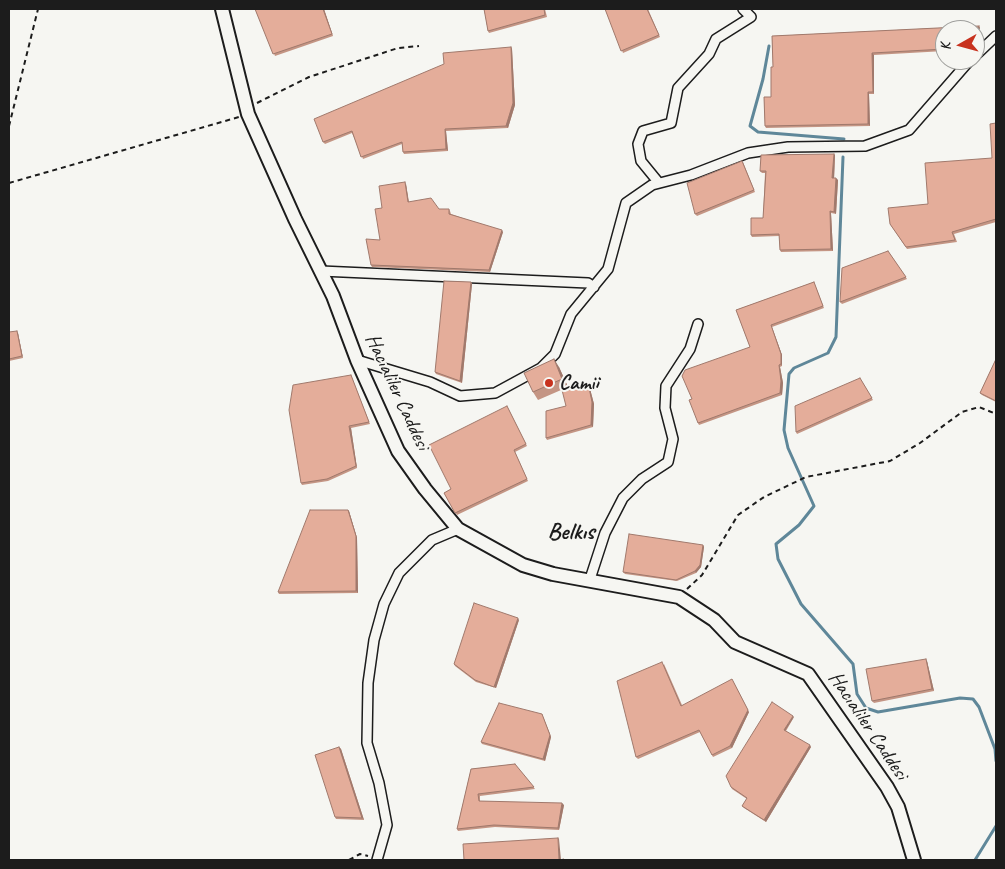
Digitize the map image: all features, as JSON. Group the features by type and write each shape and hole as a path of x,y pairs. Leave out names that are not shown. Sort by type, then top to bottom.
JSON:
{"street":[{"name":"Hacıaliler Caddesi","path":"222,9 248,111 333,296 357,360 398,451 458,528 523,565 552,574 590,579 679,597 714,620 735,642 808,674 887,787 898,807 914,860"},
{"path":"659,183 641,161 638,144 642,132 671,123 678,88 709,54 716,39 751,17 743,9"},
{"path":"985,46 996,36"},
{"path":"357,360 430,382 460,396 495,393 541,368 555,354 571,314 608,269 626,203 652,185 692,175 748,153 788,147 865,146 909,130 961,70"},
{"path":"321,271 588,283 594,287"},
{"path":"590,579 605,533 623,498 642,479 668,462 673,439 665,408 666,386 690,349 698,324"},
{"path":"378,859 387,825 379,783 367,743 368,684 374,640 384,604 399,573 432,540 458,528"}],"path":[{"path":"9,126 38,9"},
{"path":"9,178 9,183 248,111 309,77 398,48 419,46"},
{"path":"679,597 702,575 738,515 764,496 806,477 890,462 920,443 962,412 979,407 996,414"},
{"path":"349,860 360,854 378,859"}],"building":[{"path":"255,9 323,9 332,34 273,54"},
{"path":"484,9 544,9 545,15 488,31"},
{"path":"605,9 647,9 659,35 621,51"},
{"path":"935,28 935,50 872,53 873,92 868,92 868,124 765,126 764,97 771,97 771,67 773,67 772,36"},
{"path":"511,47 513,103 506,126 445,129 446,149 403,152 402,142 361,157 352,131 323,142 314,119 444,64 443,53"},
{"path":"996,123 996,219 952,232 955,240 906,247 890,224 888,208 928,204 925,163 992,158 990,124"},
{"path":"834,154 832,178 836,178 834,212 830,211 831,249 780,250 779,234 751,235 751,218 763,218 766,171 760,171 761,155"},
{"path":"742,161 754,190 695,214 687,183"},
{"path":"405,182 408,202 431,198 439,209 449,209 449,214 502,230 489,270 371,265 366,239 380,240 375,209 382,208 379,186"},
{"path":"888,251 906,277 840,302 842,268"},
{"path":"444,281 471,282 460,381 435,372"},
{"path":"814,282 823,306 771,325 781,354 781,364 779,365 780,393 698,423 689,400 692,399 682,376 685,370 750,347 736,310"},
{"path":"17,331 22,356 9,359 9,332"},
{"path":"554,359 562,379 533,392 524,373"},
{"path":"996,359 996,401 980,393"},
{"path":"351,375 369,422 349,426 356,466 327,479 301,483 289,410 293,385"},
{"path":"860,378 872,398 796,432 795,406"},
{"path":"588,383 592,402 591,425 546,438 546,411 566,406 562,390"},
{"path":"507,406 526,444 514,450 527,479 455,513 444,493 451,489 429,445"},
{"path":"310,510 348,510 356,536 356,591 278,592"},
{"path":"629,534 703,545 700,565 695,571 676,580 623,572"},
{"path":"474,603 518,618 494,687 475,680 454,664"},
{"path":"926,659 932,689 872,701 866,669"},
{"path":"662,662 681,706 732,679 748,710 730,746 712,755 699,730 636,757 617,681"},
{"path":"772,702 793,716 784,730 810,745 764,820 742,806 747,798 731,787 726,776"},
{"path":"499,703 542,714 550,735 543,759 481,742"},
{"path":"339,747 362,818 335,817 315,755"},
{"path":"515,764 534,787 478,794 479,801 562,803 558,828 494,825 457,829 471,769"},
{"path":"558,838 559,860 464,860 463,844"}],"waterway":[{"path":"769,46 763,79 750,126 758,132 844,139"},
{"path":"843,157 836,337 828,353 794,368 789,374 784,430 788,448 814,506 799,525 776,544 778,559 801,604 853,664 857,694 866,708 878,712 960,698 973,699 979,707 995,749 996,761"},
{"path":"975,860 996,826"}],"place":[{"name":"Camii","path":"549,383"}],"district":[{"name":"Belkıs","path":"571,533"}]}
